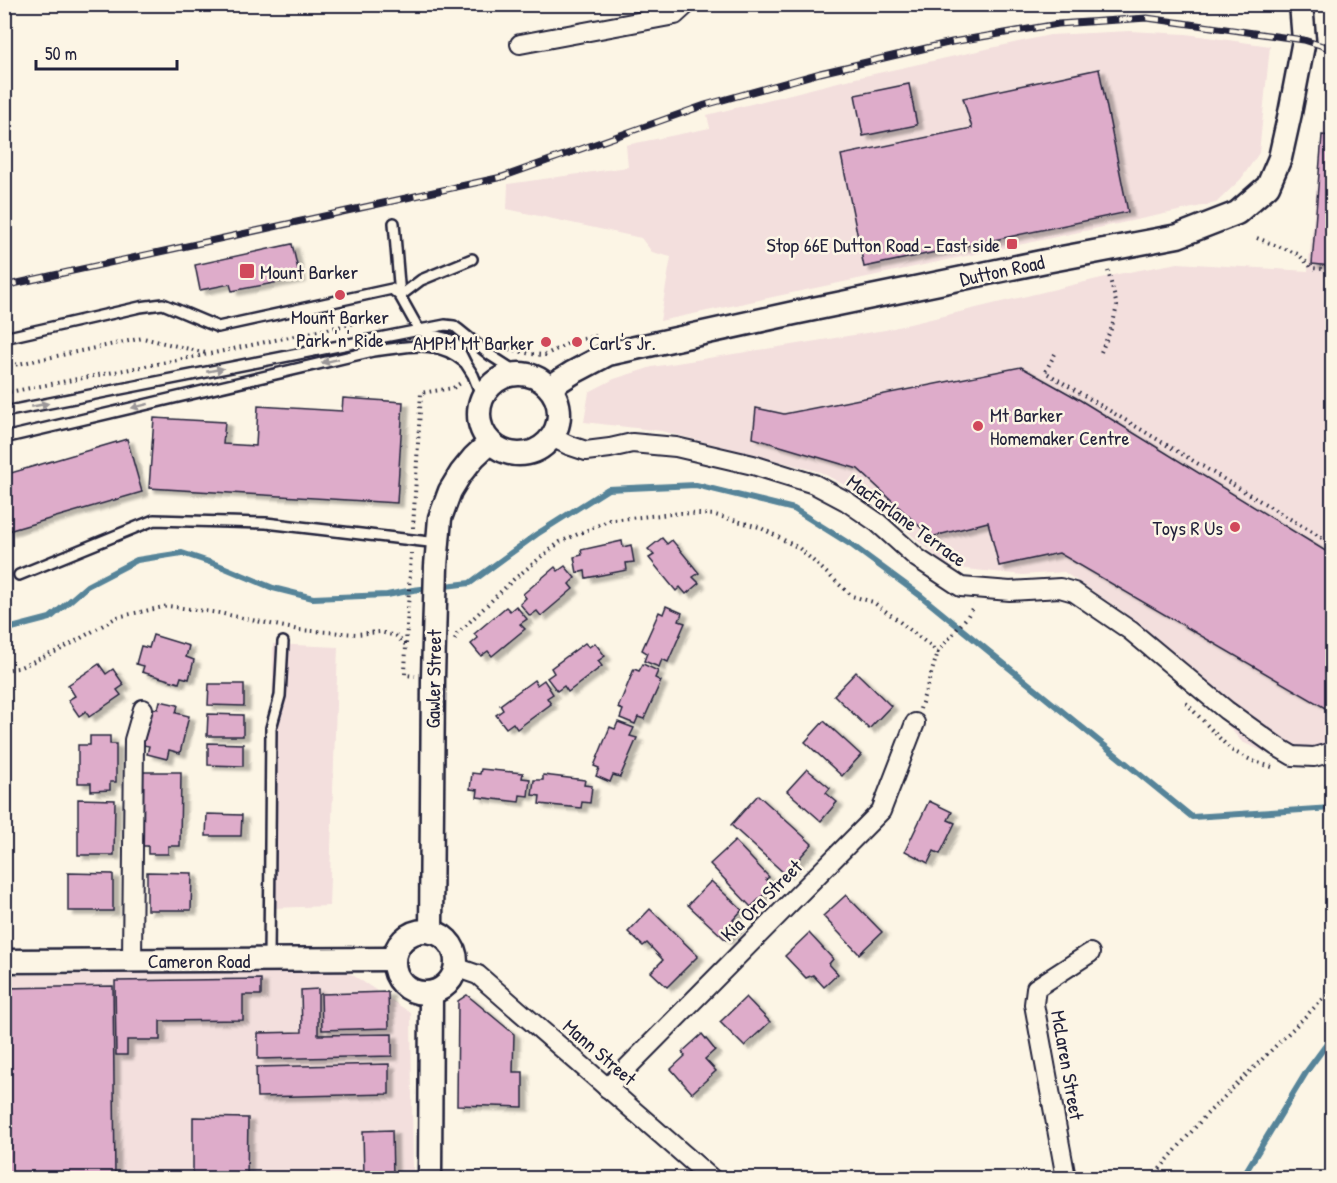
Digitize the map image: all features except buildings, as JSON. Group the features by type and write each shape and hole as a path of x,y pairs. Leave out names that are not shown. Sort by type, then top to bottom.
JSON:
{"street":[{"path":"520,45 675,15 687,4"},
{"name":"Dutton Road","path":"550,387 609,354 1035,263 1179,236 1237,213 1268,186 1280,158 1304,40 1301,4"},
{"path":"518,373 541,379 550,387 559,408 558,423 552,437 544,446 533,452 522,454 499,449 490,442 484,434 478,416 482,398 494,382 518,373"},
{"name":"MacFarlane Terrace","path":"552,437 568,446 586,451 632,443 676,447 753,465 814,484 846,501 878,523 917,558 961,587 1010,591 1060,588 1074,592 1131,631 1227,710 1276,746 1293,756 1314,757 1332,752"},
{"name":"Gawler Street","path":"431,932 433,678 436,566 440,518 450,491 461,473 490,442"},
{"path":"132,961 134,740 143,709"},
{"name":"Kia Ora Street","path":"607,1088 880,811 915,723"},
{"path":"420,931 441,936 449,943 456,960 449,981 431,993 416,992 406,987 394,970 394,959 396,949 403,940 420,931"},
{"name":"McLaren Street","path":"1066,1179 1034,1004 1036,988 1090,953"},
{"name":"Cameron Road","path":"4,961 394,959"},
{"name":"Mann Street","path":"455,967 478,975 711,1179"},
{"path":"429,1179 431,993"}],"lane":[{"path":"394,223 400,296"},
{"path":"400,296 420,280 472,259"},
{"path":"4,338 140,307 163,304 218,327 392,289 400,296 419,330 454,342 462,353 482,398"},
{"path":"4,412 445,325 454,326 490,356 518,373"},
{"path":"4,438 373,351 416,346 441,348 455,354 466,364"},
{"path":"19,575 154,520 266,523 438,543"},
{"path":"269,960 271,728 280,696 283,642"}],"path":[{"path":"1257,237 1298,254 1312,268 1332,270"},
{"path":"1101,352 1112,327 1117,306 1108,271"},
{"path":"4,393 209,354 384,317"},
{"path":"4,367 143,338 209,354"},
{"path":"1054,354 1045,372 1332,544"},
{"path":"451,648 458,634 514,579 560,542 610,520 681,513 715,515 759,527 799,548 852,596 873,602 938,652"},
{"path":"410,578 405,675 433,678"},
{"path":"915,723 938,652 967,617 973,605 984,605"},
{"path":"4,670 18,668 64,648 117,617 168,606 299,630 356,634 380,632 396,636 406,645"},
{"path":"1184,700 1231,750 1255,762 1275,767"},
{"path":"1152,1179 1204,1117 1332,990"}],"shaded area":[{"path":"1130,31 1186,34 1270,46 1259,153 1241,179 1216,203 660,321 671,257 652,252 641,238 507,209 508,184 628,167 626,145 710,128 707,115 842,81 1050,35"},
{"name":"Mt Barker Homemaker Centre","path":"1332,79 1332,759 1295,766 1242,742 1143,629 1123,612 1064,572 1023,575 956,568 943,563 871,499 820,472 661,431 584,422 589,392 614,379 652,367 885,330 1118,274 1178,263 1308,271 1322,135"},
{"path":"273,644 338,647 329,906 272,908"},
{"path":"348,972 411,1013 413,1178 5,1178 4,975"}],"waterway":[{"path":"4,630 50,618 87,586 137,560 182,553 273,588 313,598 387,595 470,583 537,534 608,489 696,485 794,509 853,546 921,596 1192,817 1332,808"},
{"path":"1242,1178 1307,1071 1332,1037"}],"railway":[{"path":"4,286 502,177 705,105 820,73 952,42 1058,24 1147,18 1304,40 1332,49"}],"place":[{"name":"Stop 66E Dutton Road - East side","path":"1012,244"},
{"name":"Mount Barker","path":"247,271"},
{"name":"Mount Barker Park 'n' Ride","path":"340,295"},
{"name":"AMPM Mt Barker","path":"546,342"},
{"name":"Carl's Jr.","path":"577,342"},
{"name":"Mt Barker Homemaker Centre","path":"978,426"},
{"name":"Toys R Us","path":"1235,527"}]}
